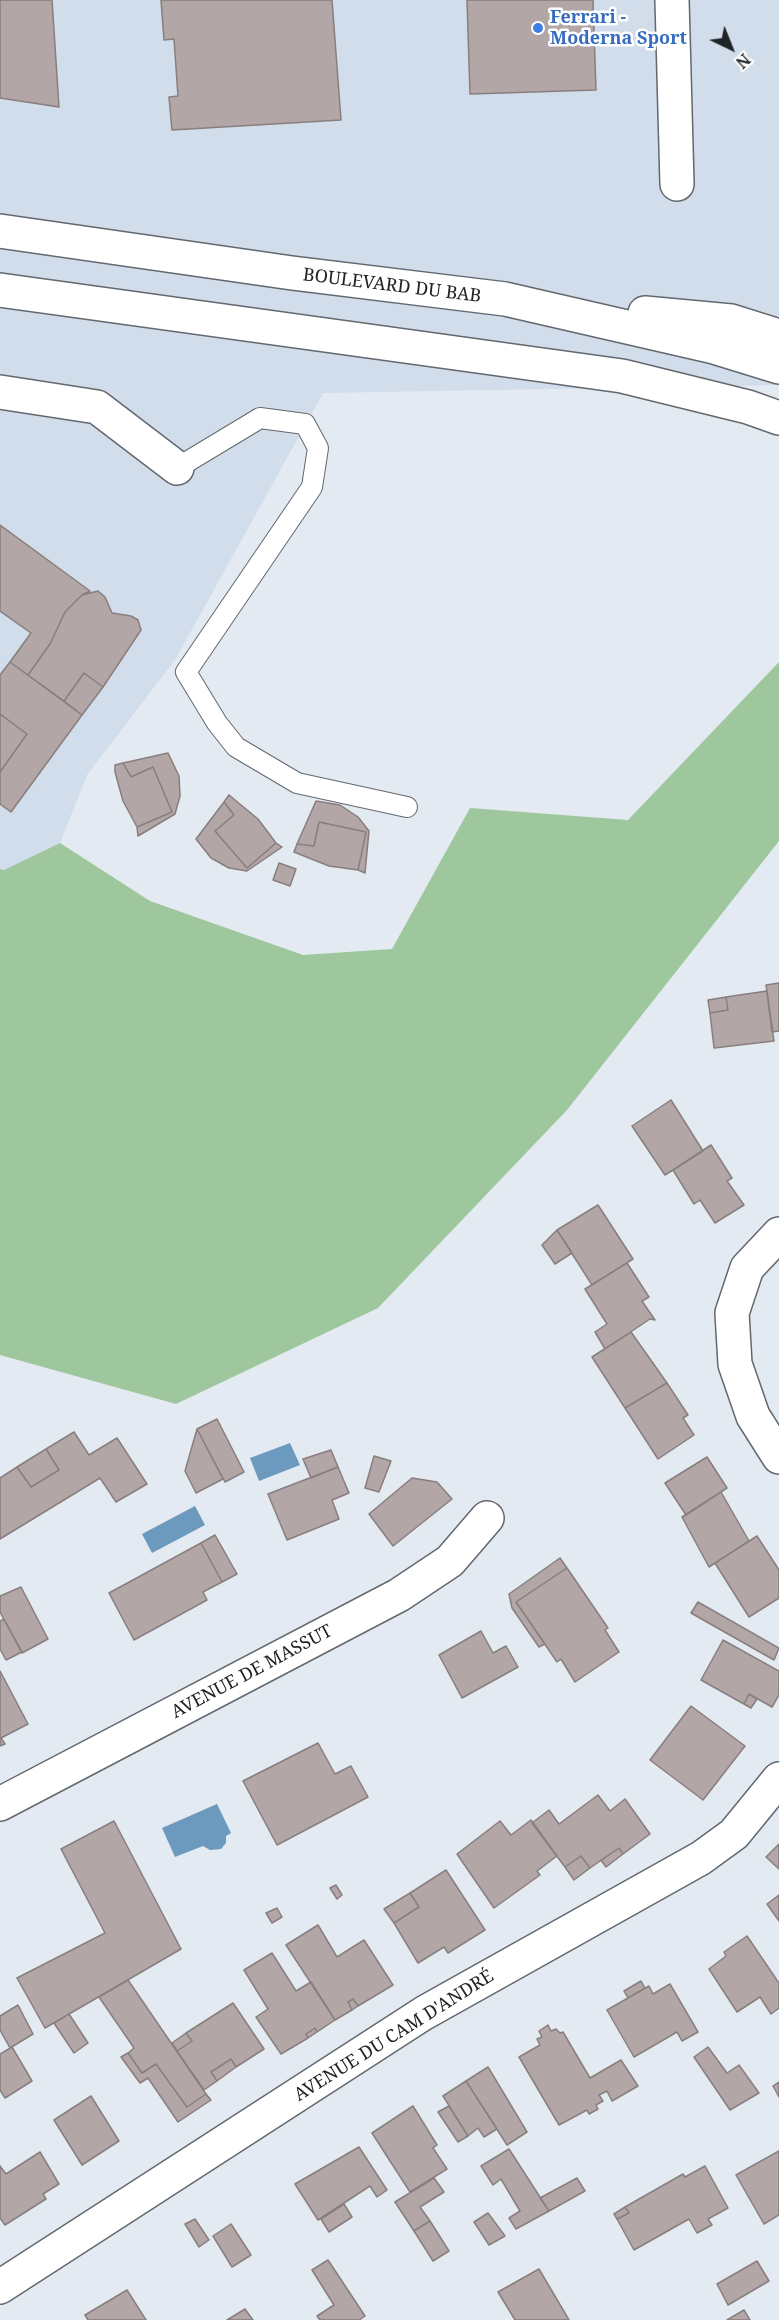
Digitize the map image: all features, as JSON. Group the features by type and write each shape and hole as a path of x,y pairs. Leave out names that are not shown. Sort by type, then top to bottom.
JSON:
{"street":[{"path":"672,0 677,184"},
{"name":"BOULEVARD DU BAB","path":"0,231 292,273 505,299 714,346 779,367"},
{"path":"0,290 622,376 748,407 779,418"},
{"path":"505,299 731,321 779,336"},
{"path":"0,392 97,407 177,468"},
{"path":"779,1234 747,1268 732,1313 735,1364 753,1416 779,1457"},
{"name":"AVENUE DE MASSUT","path":"0,1804 399,1595 450,1561 488,1518"},
{"name":"AVENUE DU CAM D'ANDRÉ","path":"0,2287 424,2013 700,1858 734,1834 779,1779"}],"lane":[{"path":"177,468 260,418 305,424 318,448 312,487 186,672 217,723 236,747 297,783 407,807"}],"shaded area":[{"path":"0,0 779,0 779,385 323,393 175,660 87,775 60,843 4,870 0,869"}],"green space":[{"path":"779,662 779,841 567,1110 378,1308 176,1404 0,1355 0,869 4,870 60,843 150,901 303,955 392,949 470,808 628,820"}],"water":[{"path":"290,1443 300,1465 259,1481 250,1458"},
{"path":"195,1506 205,1525 152,1553 142,1534"},
{"path":"217,1804 231,1833 226,1836 226,1843 221,1849 210,1850 203,1846 175,1857 162,1828"}],"building":[{"path":"0,0 52,0 59,107 0,98"},
{"path":"161,0 332,0 341,120 172,130 169,97 178,96 174,39 164,40"},
{"path":"467,0 593,0 596,90 470,94"},
{"path":"0,525 90,591 82,595 65,612 50,644 28,675 10,662 31,633 0,611"},
{"path":"98,591 105,597 112,613 131,616 138,620 141,630 103,687 84,673 64,701 28,675 50,644 65,612 82,595"},
{"path":"10,662 82,715 11,812 0,804 0,772 27,734 0,714 0,675"},
{"path":"84,673 103,687 82,715 64,701"},
{"path":"0,714 27,734 0,772"},
{"path":"168,753 179,776 180,796 175,814 138,836 137,827 172,812 153,767 131,777 123,763"},
{"path":"123,763 131,777 153,767 172,812 137,827 123,801 115,772 115,765"},
{"path":"229,795 258,819 276,843 247,868 215,831 234,815 224,802"},
{"path":"316,801 340,805 358,817 369,831 365,873 358,870 366,832 319,822 314,846 297,844"},
{"path":"224,802 234,815 215,831 247,868 276,843 282,847 247,871 229,868 211,858 196,839"},
{"path":"319,822 366,832 358,870 329,866 294,852 297,844 314,846"},
{"path":"279,863 296,869 290,886 273,880"},
{"path":"779,983 779,1031 772,1032 766,985"},
{"path":"767,991 774,1041 714,1048 710,1013 728,1010 726,997"},
{"path":"726,997 728,1010 710,1013 708,1000"},
{"path":"671,1100 703,1151 665,1175 632,1126"},
{"path":"711,1145 732,1178 727,1181 744,1205 715,1223 700,1200 694,1204 673,1170"},
{"path":"598,1205 633,1259 592,1285 557,1230"},
{"path":"557,1230 572,1253 555,1264 542,1245"},
{"path":"627,1263 649,1297 642,1301 655,1320 650,1319 605,1349 595,1332 607,1324 585,1289"},
{"path":"631,1332 667,1383 625,1408 592,1357"},
{"path":"667,1383 688,1415 683,1418 694,1435 658,1459 625,1408"},
{"path":"217,1419 244,1472 225,1482 197,1429"},
{"path":"197,1429 223,1479 196,1493 185,1471"},
{"path":"74,1432 89,1455 117,1438 147,1484 116,1502 100,1478 0,1539 0,1478 17,1467 31,1487 59,1470 46,1449"},
{"path":"46,1449 59,1470 31,1487 17,1467"},
{"path":"331,1450 338,1467 311,1478 303,1459"},
{"path":"374,1456 391,1461 379,1492 365,1488"},
{"path":"707,1457 727,1488 686,1515 665,1483"},
{"path":"338,1467 349,1493 332,1500 339,1519 287,1540 268,1494"},
{"path":"412,1478 437,1482 452,1499 393,1546 369,1514"},
{"path":"721,1492 749,1541 709,1567 682,1517"},
{"path":"215,1535 237,1574 222,1582 201,1543"},
{"path":"757,1536 779,1570 779,1598 749,1617 715,1563"},
{"path":"201,1543 222,1582 203,1592 207,1600 134,1640 109,1593"},
{"path":"560,1558 567,1568 516,1602 545,1644 539,1647 512,1608 509,1594"},
{"path":"567,1568 608,1628 605,1630 619,1652 575,1682 561,1659 557,1662 516,1602"},
{"path":"21,1587 48,1639 22,1653 0,1612 0,1596"},
{"path":"698,1602 779,1648 774,1660 691,1613"},
{"path":"4,1619 22,1652 6,1660 0,1649 0,1621"},
{"path":"481,1631 493,1653 506,1646 518,1667 462,1698 439,1655"},
{"path":"723,1640 779,1671 779,1695 772,1707 749,1694 744,1704 701,1680"},
{"path":"0,1671 28,1724 1,1738 5,1744 0,1746"},
{"path":"749,1694 757,1699 751,1708 744,1704"},
{"path":"691,1706 745,1746 703,1800 650,1760"},
{"path":"318,1743 335,1774 351,1766 368,1797 277,1845 243,1781"},
{"path":"598,1795 610,1811 625,1799 650,1834 623,1854 619,1848 590,1868 581,1856 565,1867 532,1823 549,1810 559,1824"},
{"path":"531,1820 557,1856 537,1871 540,1875 494,1908 457,1854 500,1821 511,1835"},
{"path":"114,1821 181,1949 45,2028 17,1978 105,1933 61,1849"},
{"path":"779,1844 779,1869 766,1857"},
{"path":"619,1848 623,1854 606,1867 601,1860"},
{"path":"581,1856 590,1868 574,1880 565,1867"},
{"path":"446,1870 485,1930 448,1953 444,1947 418,1963 394,1923 419,1907 410,1893"},
{"path":"336,1885 342,1895 337,1899 330,1888"},
{"path":"410,1893 419,1907 394,1923 384,1909"},
{"path":"779,1895 779,1921 767,1904"},
{"path":"277,1908 282,1917 272,1923 266,1913"},
{"path":"318,1925 337,1957 364,1940 393,1985 358,2006 353,1999 348,2002 352,2010 335,2020 286,1945"},
{"path":"747,1936 779,1983 779,2008 771,2014 760,1997 737,2012 709,1969 726,1956 724,1952"},
{"path":"272,1953 296,1991 311,1982 335,2020 317,2032 315,2028 306,2034 308,2038 281,2054 256,2017 268,2009 244,1970"},
{"path":"128,1980 206,2094 187,2107 156,2064 142,2073 128,2053 134,2048 99,1997"},
{"path":"641,1981 645,1988 628,1998 624,1991"},
{"path":"670,1984 698,2032 682,2041 677,2032 634,2057 607,2010 649,1986 653,1994"},
{"path":"353,1999 358,2006 352,2010 348,2002"},
{"path":"233,2003 264,2049 236,2067 231,2059 211,2072 217,2081 204,2090 177,2051 192,2041 186,2033"},
{"path":"18,2005 33,2034 10,2048 0,2030 0,2016"},
{"path":"69,2014 88,2043 74,2053 54,2023"},
{"path":"548,2025 551,2031 556,2029 560,2033 563,2032 590,2078 621,2060 638,2086 612,2101 607,2091 599,2095 603,2101 596,2105 598,2109 589,2114 587,2110 559,2125 519,2057 540,2045 537,2039 542,2037 539,2031"},
{"path":"315,2028 317,2032 308,2038 306,2034"},
{"path":"186,2033 192,2041 177,2051 172,2043"},
{"path":"12,2047 32,2081 5,2098 0,2090 0,2054"},
{"path":"708,2047 727,2073 739,2065 759,2093 730,2110 694,2057"},
{"path":"128,2053 142,2073 156,2064 187,2107 206,2094 211,2100 178,2122 148,2078 140,2083 121,2057"},
{"path":"231,2059 236,2067 217,2081 211,2072"},
{"path":"488,2067 527,2132 507,2145 466,2081"},
{"path":"466,2081 497,2129 484,2137 478,2128 468,2136 443,2096"},
{"path":"779,2082 779,2097 773,2086"},
{"path":"91,2096 119,2141 82,2165 54,2120"},
{"path":"413,2106 437,2145 433,2148 447,2169 410,2192 372,2133"},
{"path":"449,2106 468,2136 458,2142 438,2112"},
{"path":"359,2147 387,2190 377,2197 370,2186 318,2220 295,2184"},
{"path":"509,2149 549,2211 516,2229 509,2218 520,2211 501,2179 493,2185 481,2166"},
{"path":"779,2151 779,2215 764,2224 736,2175"},
{"path":"40,2152 59,2184 43,2194 46,2199 5,2225 0,2218 0,2166 6,2174"},
{"path":"705,2166 728,2208 708,2219 712,2225 697,2233 689,2219 634,2250 617,2219 629,2213 625,2207 683,2174 685,2177"},
{"path":"434,2178 444,2192 420,2207 430,2221 414,2231 395,2202"},
{"path":"577,2178 585,2191 549,2211 540,2198"},
{"path":"344,2204 352,2217 329,2232 321,2219"},
{"path":"625,2207 629,2213 617,2219 614,2214"},
{"path":"488,2213 505,2236 489,2245 474,2222"},
{"path":"195,2219 209,2240 199,2247 185,2224"},
{"path":"430,2221 449,2251 433,2261 414,2231"},
{"path":"231,2224 251,2255 232,2267 213,2236"},
{"path":"328,2260 365,2316 359,2320 320,2320 317,2316 334,2305 312,2270"},
{"path":"757,2261 769,2281 728,2305 717,2284"},
{"path":"539,2269 569,2320 515,2320 498,2292"},
{"path":"127,2290 146,2320 88,2320 85,2315"},
{"path":"245,2309 253,2320 227,2320"},
{"path":"744,2310 750,2320 727,2320"}],"place":[{"name":"Ferrari - Moderna Sport","path":"538,28"}]}
